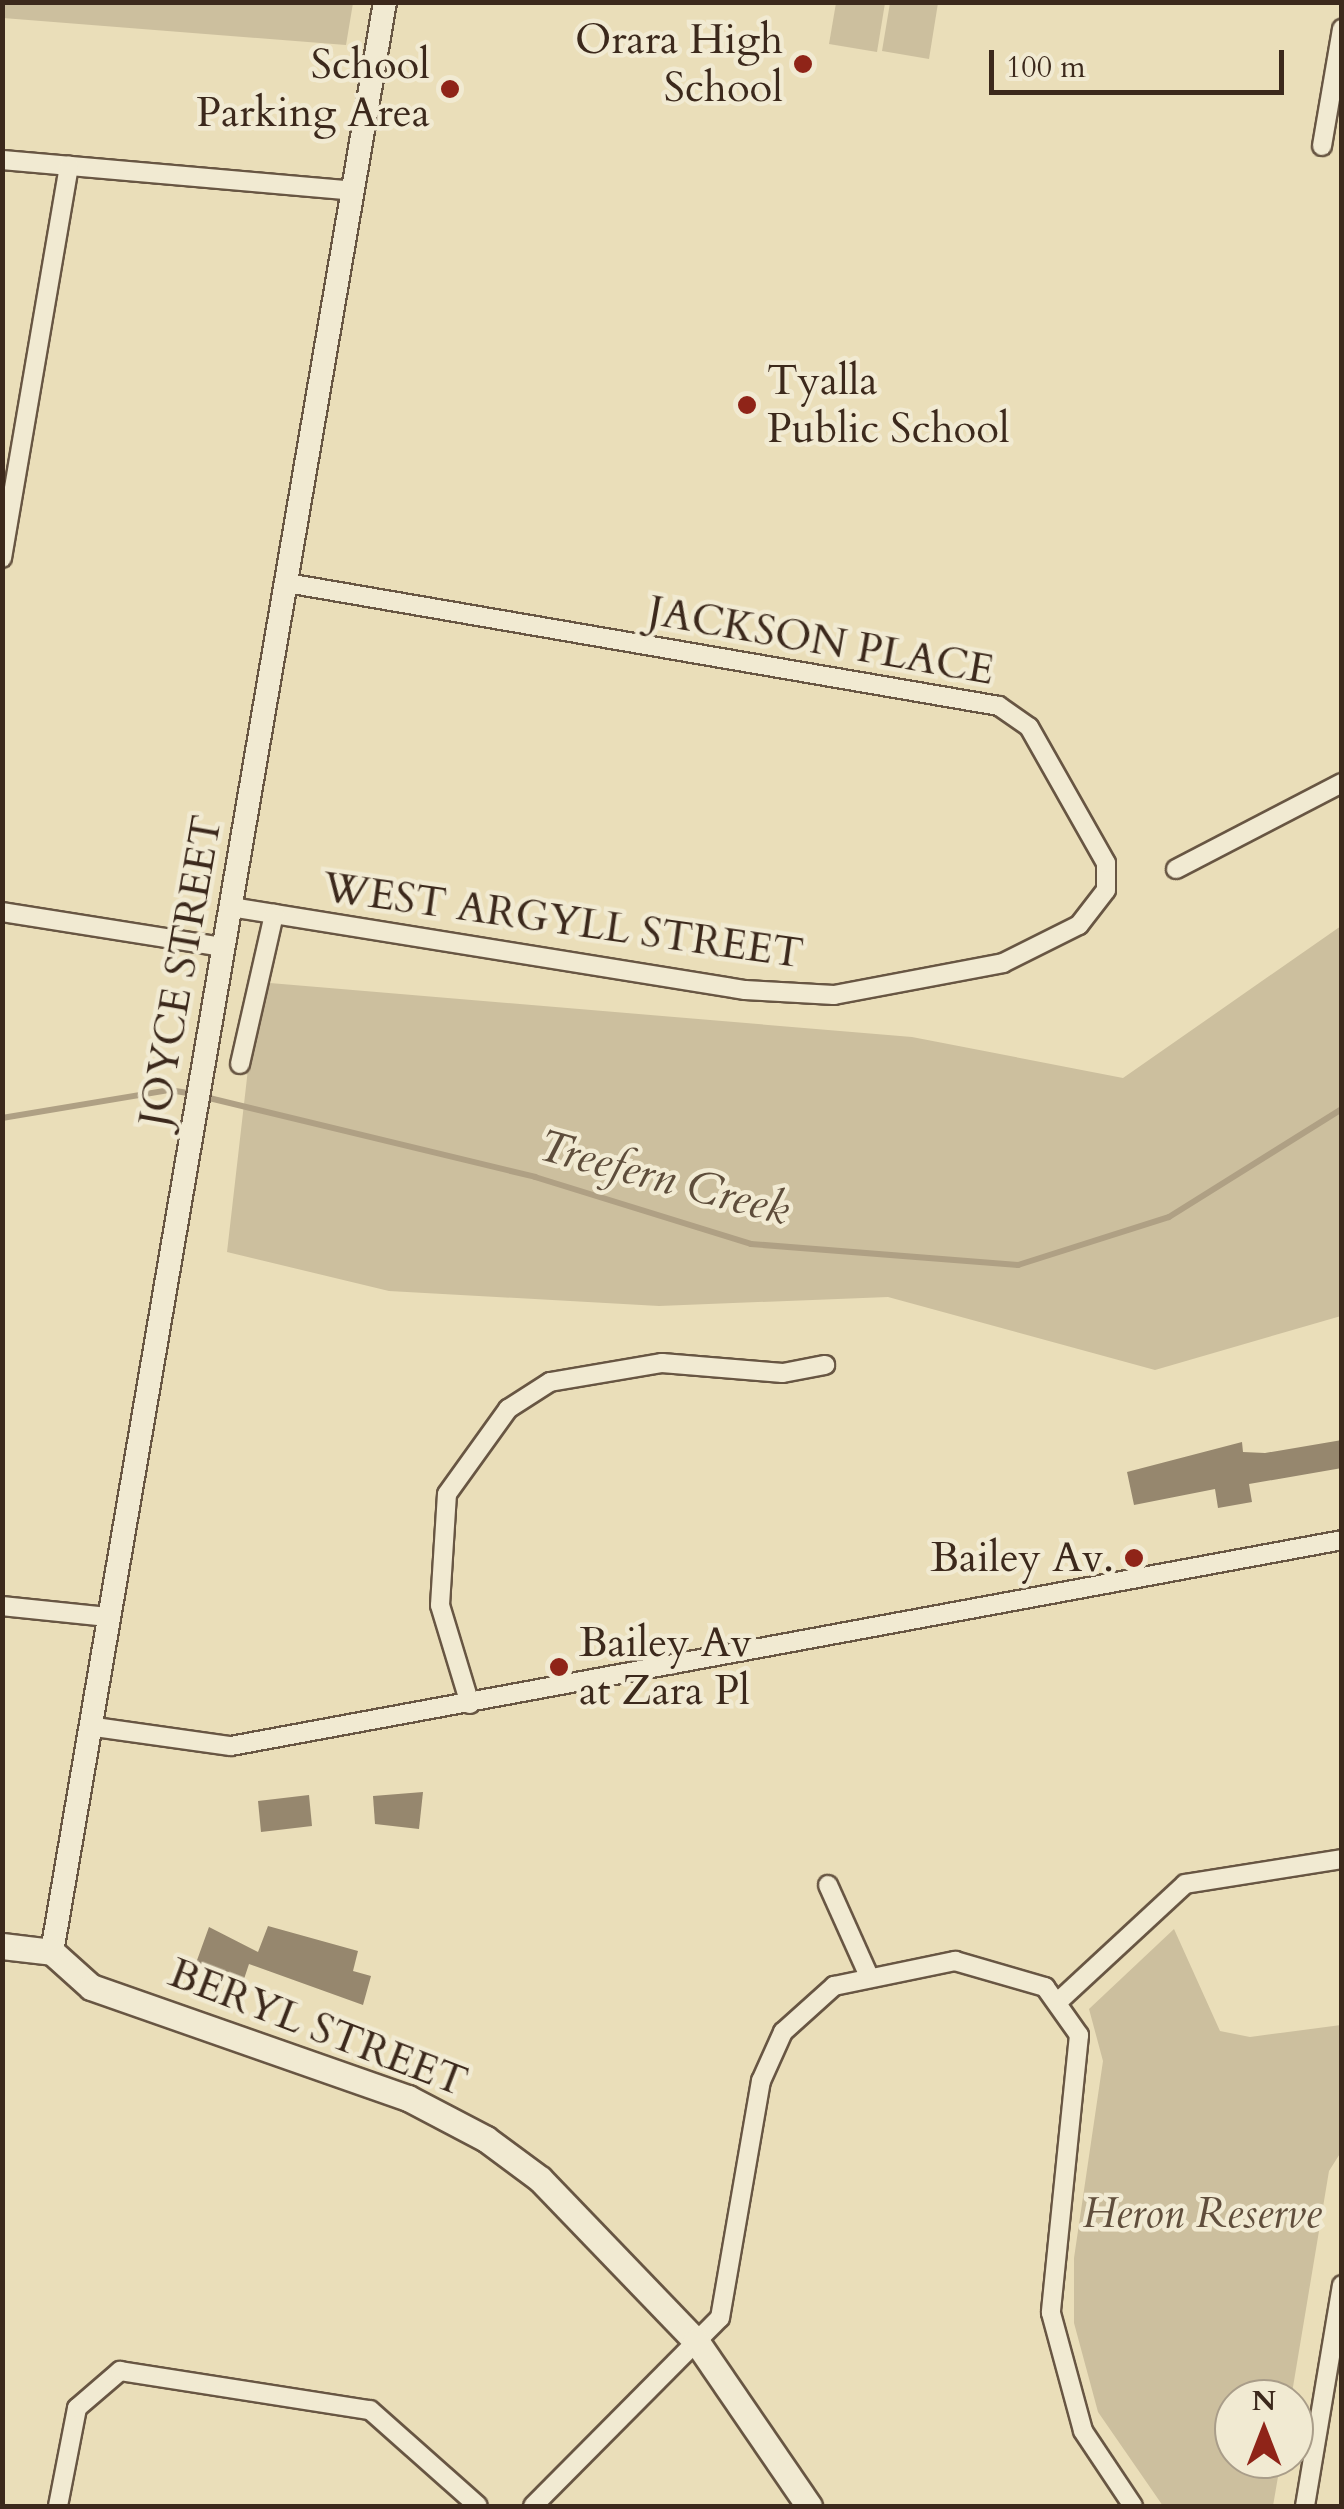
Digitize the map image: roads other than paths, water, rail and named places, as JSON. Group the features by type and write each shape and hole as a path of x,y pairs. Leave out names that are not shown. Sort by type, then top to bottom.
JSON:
{"main road":[{"path":"2,1946 52,1952"},
{"name":"BERYL STREET","path":"52,1952 91,1986 450,2117 540,2179 696,2341 809,2506"}],"street":[{"name":"JOYCE STREET","path":"52,1952 95,1727 108,1617 385,2"},
{"path":"1322,146 1342,29"},
{"path":"2,160 353,191"},
{"path":"2,558 68,166"},
{"name":"JACKSON PLACE","path":"287,583 999,706 1029,727 1108,870 1103,897 1079,924 1003,964"},
{"path":"1176,869 1342,783"},
{"name":"WEST ARGYLL STREET","path":"231,907 745,990 852,993 1003,964"},
{"path":"2,912 222,948"},
{"path":"240,1064 274,914"},
{"path":"470,1704 440,1605 447,1494 508,1409 550,1382 662,1363 783,1372 825,1365"},
{"path":"95,1727 231,1746 1342,1540"},
{"path":"2,1606 108,1617"},
{"path":"1061,1999 1186,1884 1342,1859"},
{"path":"828,1885 868,1974"},
{"path":"532,2506 723,2310 770,2056 814,1999 868,1974 977,1962 1061,1999 1082,2064 1051,2314 1083,2431 1133,2506"},
{"path":"1306,2506 1342,2285"},
{"path":"58,2506 77,2408 120,2371 370,2410 478,2506"}],"waterway":[{"name":"Treefern Creek","path":"2,1118 169,1090 193,1094"},
{"name":"Treefern Creek","path":"205,1097 535,1177 751,1244 1018,1265 1169,1217 1342,1109"}],"place":[{"name":"Orara High School","path":"803,64"},
{"name":"School Parking Area","path":"450,89"},
{"name":"Tyalla Public School","path":"747,405"},
{"name":"Bailey Av.","path":"1134,1558"},
{"name":"Bailey Av at Zara Pl","path":"559,1667"}],"park label":[{"name":"Heron Reserve","path":"1202,2214"}]}
